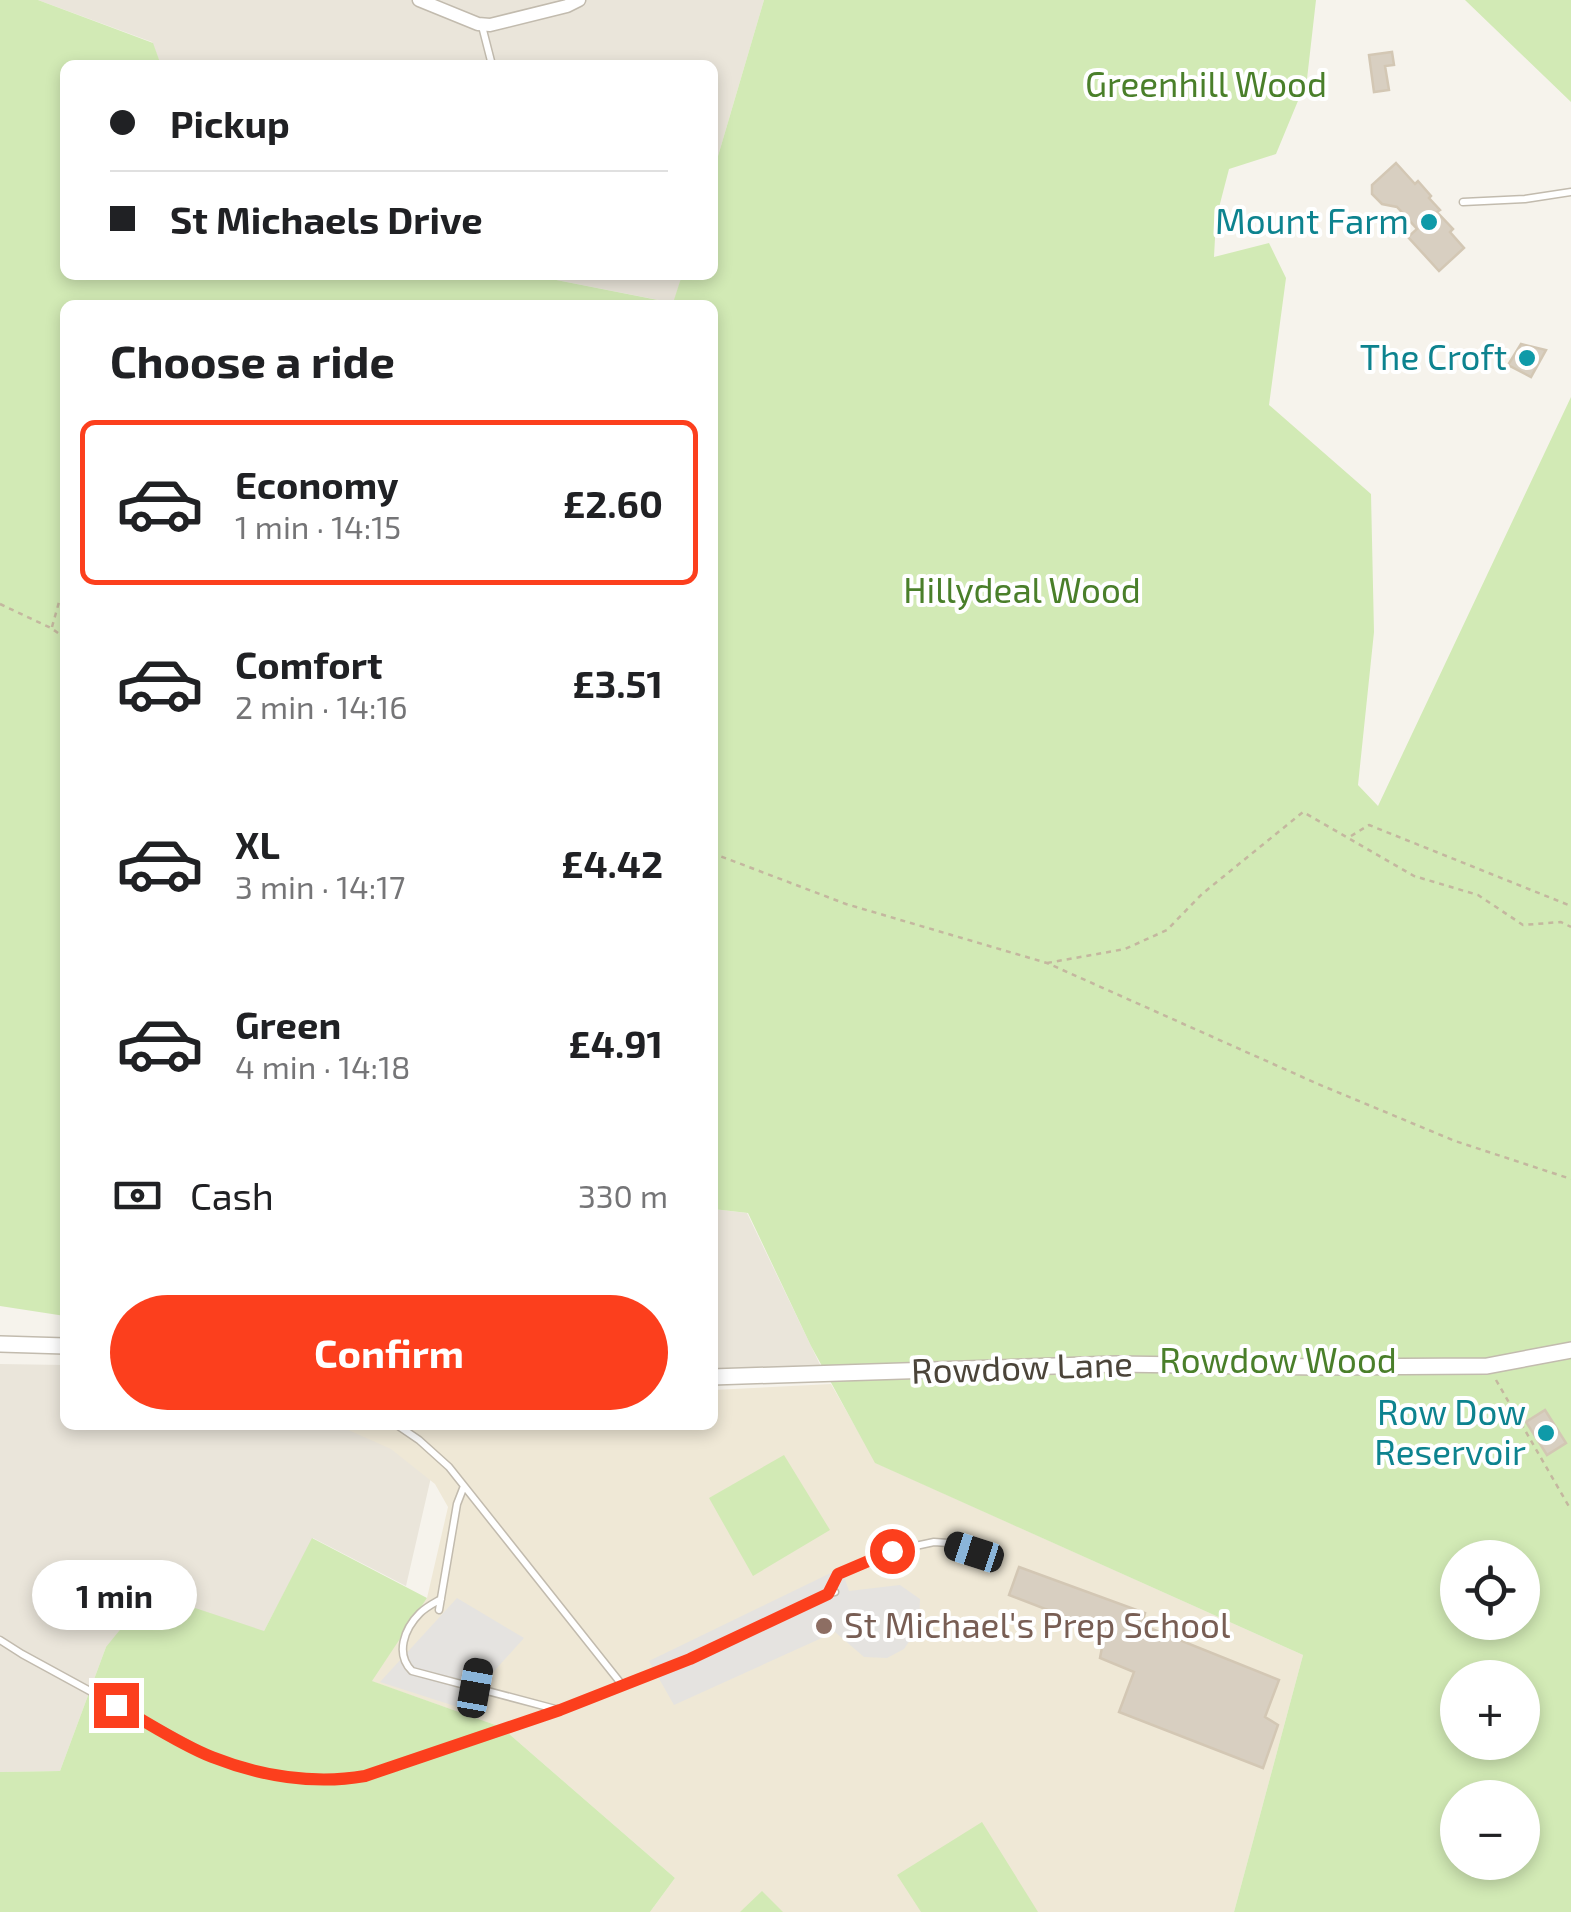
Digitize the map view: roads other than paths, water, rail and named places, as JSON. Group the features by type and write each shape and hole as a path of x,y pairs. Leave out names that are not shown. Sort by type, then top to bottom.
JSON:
{"street":[{"path":"419,0 482,24 502,24 579,0"},
{"path":"0,1344 60,1346"},
{"name":"Rowdow Lane","path":"718,1376 1116,1364 1487,1366 1571,1350"}],"lane":[{"path":"482,24 491,60"},
{"path":"1462,202 1571,192"},
{"path":"404,1430 433,1452 464,1486 623,1686"},
{"path":"439,1610 457,1504 464,1486"},
{"path":"0,1640 208,1756 292,1778 342,1780 365,1776 560,1710 690,1659 832,1593 838,1574 892,1551 934,1542 974,1552"},
{"path":"441,1598 422,1611 406,1635 401,1654 412,1672 560,1710"},
{"path":"475,1688 478,1667"}],"place":[{"name":"Mount Farm","path":"1429,222"},
{"name":"The Croft","path":"1527,358"},
{"name":"Row Dow Reservoir","path":"1546,1433"},
{"name":"St Michael's Prep School","path":"824,1626"}],"park label":[{"name":"Greenhill Wood","path":"1206,85"},
{"name":"Hillydeal Wood","path":"1022,591"},
{"name":"Rowdow Wood","path":"1278,1361"}]}
